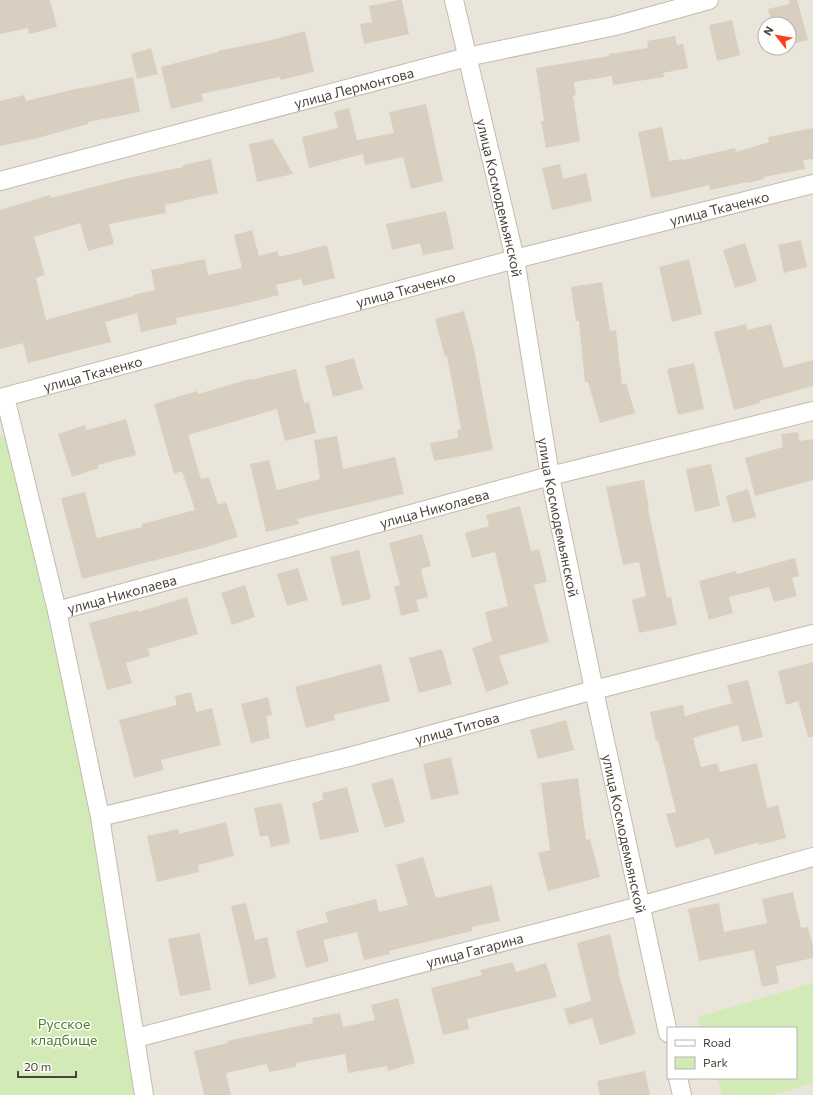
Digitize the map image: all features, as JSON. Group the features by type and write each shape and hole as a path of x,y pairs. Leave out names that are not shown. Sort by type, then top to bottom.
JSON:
{"street":[{"name":"улица Космодемьянской","path":"454,0 515,259 550,476 594,690 667,1028"},
{"name":"улица Лермонтова","path":"0,181 467,57 615,26 709,0"},
{"name":"улица Ткаченко","path":"2,397 515,259 813,184"},
{"path":"2,397 57,611 100,817 144,1095"},
{"name":"улица Николаева","path":"57,611 550,476 813,411"},
{"name":"улица Титова","path":"100,817 349,757 594,690 813,634"},
{"name":"улица Гагарина","path":"136,1038 640,906 813,857"},
{"path":"678,1079 682,1095"}],"shaded area":[{"path":"0,0 813,0 813,1095 0,1095"}],"green space":[{"name":"Русское кладбище","path":"6,435 88,789 120,952 134,1095 0,1095 0,436"},
{"path":"813,983 813,1083 772,1095 723,1095 717,1079 797,1079 797,1027 701,1027 698,1017"}],"building":[{"path":"0,0 50,0 57,27 29,34 28,28 0,34"},
{"path":"402,0 409,34 364,44 360,24 372,22 369,6"},
{"path":"789,0 797,0 808,40 797,43 797,16 770,16 768,9 789,4"},
{"path":"732,20 740,55 717,61 709,25"},
{"path":"305,31 314,72 281,80 280,77 201,94 203,101 171,109 161,67 218,51 272,40"},
{"path":"675,36 677,45 683,44 688,68 663,73 664,77 613,85 612,76 574,82 576,95 573,96 580,141 546,148 541,121 544,121 536,68 648,48 647,41"},
{"path":"151,48 158,74 137,79 131,54"},
{"path":"133,77 140,112 88,122 88,124 34,139 0,146 0,101 24,95 26,101"},
{"path":"426,104 443,181 411,189 403,157 365,165 363,154 309,168 302,137 338,128 334,112 349,108 357,140 394,133 389,112"},
{"path":"662,127 669,161 683,160 735,148 736,152 769,142 768,137 813,128 813,159 803,160 805,169 764,177 764,179 748,183 710,190 709,185 651,198 638,132"},
{"path":"273,139 293,174 257,182 249,144"},
{"path":"211,159 218,193 165,205 166,213 109,224 114,244 88,251 80,223 34,237 45,275 36,278 46,320 155,290 151,270 205,259 208,275 242,268 234,235 252,230 259,256 278,251 279,257 327,245 335,278 303,286 301,279 276,285 279,295 176,318 177,324 141,332 137,313 105,322 111,342 28,363 23,343 0,349 0,210 50,195 51,198"},
{"path":"560,164 563,179 586,173 592,201 552,210 542,168"},
{"path":"446,211 454,249 423,255 420,243 392,250 386,224"},
{"path":"801,240 807,267 784,273 778,245"},
{"path":"745,243 757,281 735,288 723,250"},
{"path":"689,259 702,314 672,322 659,267"},
{"path":"602,282 610,331 616,330 622,385 626,383 635,413 600,423 588,382 585,382 579,321 576,321 571,287"},
{"path":"464,311 474,349 493,450 434,461 430,443 458,438 457,430 461,429 447,356 445,357 435,319"},
{"path":"746,324 748,330 771,324 784,368 813,360 813,386 759,401 760,403 734,410 714,332"},
{"path":"354,358 363,389 333,397 325,366"},
{"path":"694,363 704,409 678,415 667,369"},
{"path":"296,369 304,403 309,402 316,433 285,441 277,409 188,435 201,479 209,477 218,505 226,502 238,537 207,547 82,579 61,498 85,492 97,538 142,527 142,524 195,510 182,471 174,474 154,404 197,391 198,394 250,379"},
{"path":"126,419 136,455 98,465 99,468 72,477 58,434 85,425 87,430"},
{"path":"798,432 799,441 813,439 813,480 755,496 745,458 783,447 781,434"},
{"path":"337,436 343,469 395,457 404,494 297,519 299,524 266,532 250,464 269,460 277,490 320,479 314,440"},
{"path":"711,464 720,506 695,512 686,469"},
{"path":"644,480 648,509 667,598 671,597 677,625 639,633 632,600 646,596 639,562 623,565 606,487"},
{"path":"748,489 756,517 733,523 726,496"},
{"path":"520,506 531,551 539,549 547,582 534,585 549,642 499,656 509,684 486,692 472,648 492,641 485,612 508,606 495,552 472,558 465,533 489,526 486,515"},
{"path":"422,534 431,566 421,569 428,597 416,600 419,611 401,616 394,586 400,585 389,543"},
{"path":"359,550 371,599 342,606 330,557"},
{"path":"795,558 799,576 792,578 797,596 774,602 769,587 729,597 733,613 709,620 699,581 736,571 737,574"},
{"path":"298,568 308,600 287,606 277,574"},
{"path":"245,585 255,617 232,625 221,593"},
{"path":"187,597 198,634 148,649 150,656 126,663 132,683 107,690 89,623 138,610 138,612"},
{"path":"442,649 452,684 419,693 409,658"},
{"path":"813,662 813,737 808,737 798,701 786,705 778,671"},
{"path":"381,664 390,701 334,715 335,720 306,728 295,687"},
{"path":"748,680 763,737 742,742 738,725 693,738 701,767 717,763 720,772 757,763 767,808 778,805 786,838 759,845 759,842 715,855 709,838 676,848 666,814 676,812 658,740 656,741 650,712 683,705 685,716 732,703 727,685"},
{"path":"191,692 196,712 212,708 221,745 161,760 164,770 134,778 119,720 177,705 175,696"},
{"path":"268,697 272,715 266,716 270,738 251,743 241,704"},
{"path":"566,720 574,750 538,759 530,730"},
{"path":"451,757 459,794 431,800 423,764"},
{"path":"393,778 405,822 385,828 371,784"},
{"path":"578,778 586,840 590,839 600,877 548,891 538,853 550,850 541,783"},
{"path":"347,787 359,832 320,840 312,803 323,800 322,793"},
{"path":"282,803 290,843 271,847 268,835 260,837 254,808"},
{"path":"226,822 234,856 198,865 199,872 157,882 147,836 178,829 179,834"},
{"path":"423,857 436,898 492,885 500,921 471,927 472,931 389,951 390,954 364,960 357,932 323,940 329,961 306,968 296,931 328,922 325,912 376,899 379,912 408,905 396,865"},
{"path":"793,892 801,928 808,927 813,947 813,958 776,966 779,983 762,987 754,950 699,961 688,909 719,903 724,932 767,923 762,899"},
{"path":"246,903 255,940 267,937 276,978 249,985 231,906"},
{"path":"200,933 211,990 180,996 168,939"},
{"path":"610,934 618,972 636,1034 600,1045 592,1018 569,1025 564,1009 591,1001 577,943"},
{"path":"513,962 516,972 546,963 557,997 467,1019 469,1029 443,1035 431,988 482,975 480,970"},
{"path":"398,998 415,1063 388,1071 387,1066 348,1073 345,1054 296,1063 296,1067 269,1072 267,1064 226,1073 231,1095 204,1095 194,1051 228,1043 227,1041 313,1023 312,1018 340,1013 343,1027 375,1020 371,1005"},
{"path":"645,1071 650,1095 600,1095 597,1081"}]}
